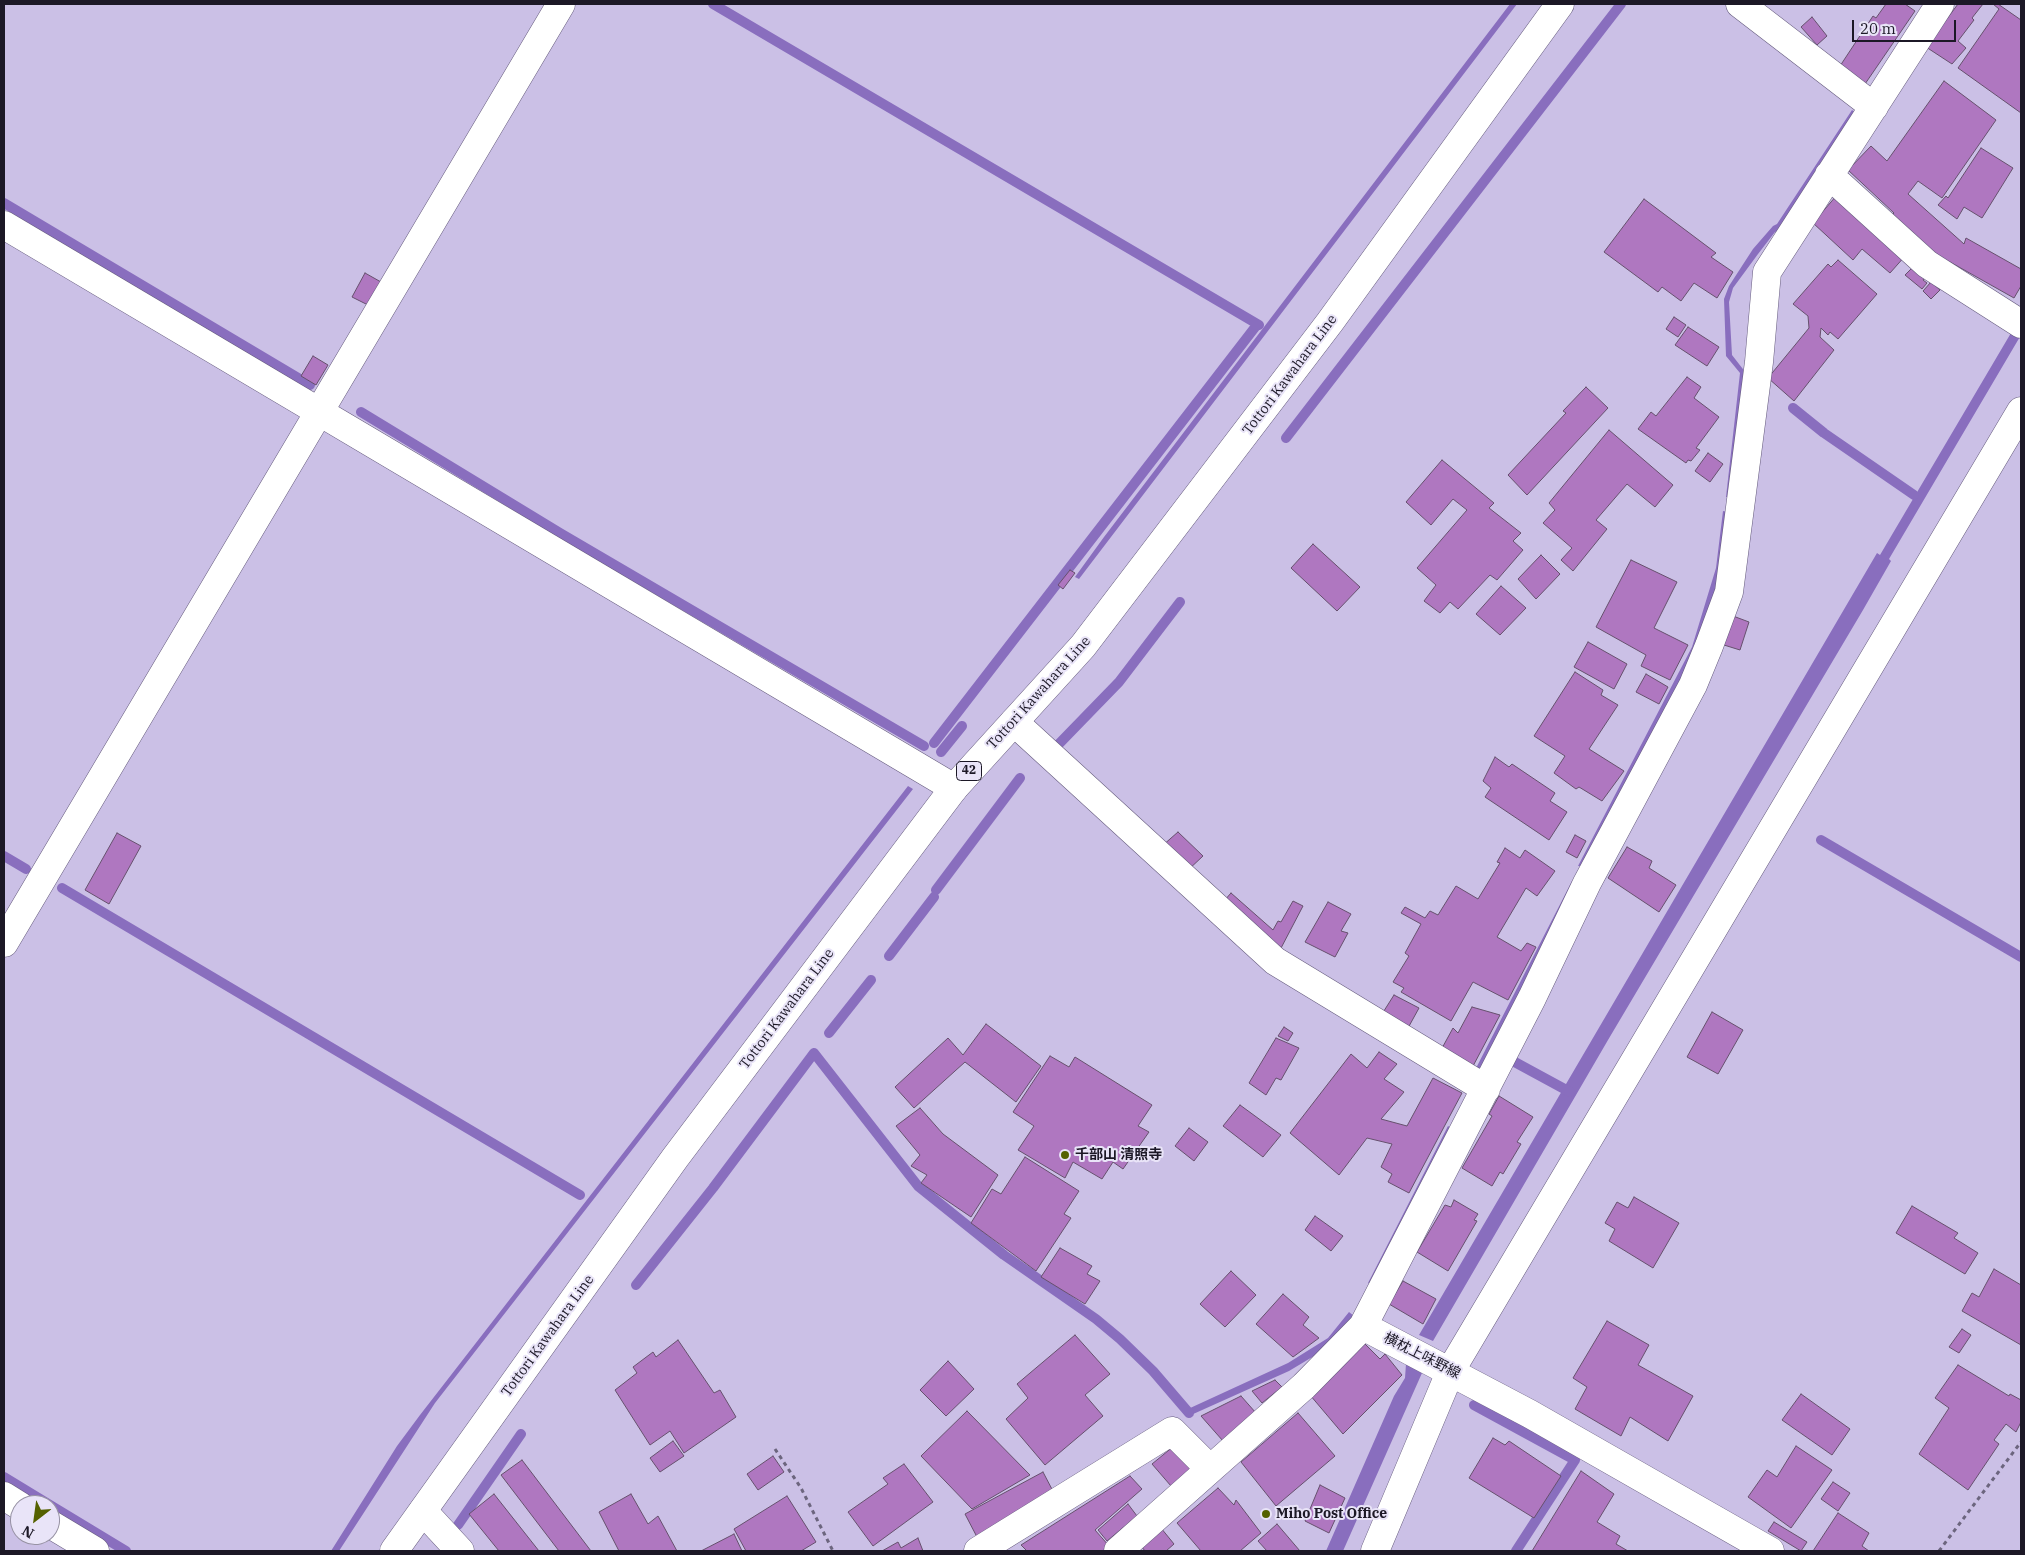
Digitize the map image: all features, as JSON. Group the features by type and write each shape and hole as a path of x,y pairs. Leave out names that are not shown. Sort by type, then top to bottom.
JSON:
{"street":[{"path":"4,943 561,4"},
{"name":"Tottori Kawahara Line","path":"394,1551 675,1158 954,788 1083,646 1330,322 1560,4"},
{"path":"1740,4 1874,107"},
{"path":"1118,1551 1304,1386 1363,1326 1486,1089 1587,882 1693,685 1709,646 1729,592 1759,362 1766,272 1940,4"},
{"path":"1828,175 1927,264 2021,324"},
{"path":"4,225 954,788"},
{"path":"1375,1551 1451,1370 2021,411"},
{"path":"1014,722 1275,961 1486,1089"},
{"name":"横枕上味野線","path":"1363,1326 1451,1370 1770,1551"},
{"path":"978,1551 1172,1431 1210,1469"},
{"path":"423,1511 460,1551"},
{"path":"60,1530 95,1551"}],"path":[{"path":"1939,1551 2021,1442"},
{"path":"775,1449 800,1488 833,1551"}],"shaded area":[{"path":"1510,4 1517,4 1079,579 1075,577 1104,537"},
{"path":"1852,110 1856,113 1779,231 1775,232 1733,288 1729,302 1732,355 1746,373 1731,497 1726,497 1740,373 1726,356 1724,299 1729,286 1753,249 1773,226 1777,224"},
{"path":"2021,316 2021,335 1889,559 1891,561 1863,610 1608,1040 1433,1341 1419,1335 1877,553 1880,555"},
{"path":"1723,511 1728,512 1721,571 1697,649 1585,866 1578,866 1692,647 1716,568"},
{"path":"908,786 913,789 435,1403 339,1551 331,1551 397,1446 420,1415"},
{"path":"1572,881 1576,883 1481,1073 1473,1074"},
{"path":"1448,1126 1451,1128 1372,1284 1368,1283"},
{"path":"1349,1312 1354,1316 1332,1343 1314,1356 1289,1371 1191,1415 1188,1409 1288,1363 1328,1338"},
{"path":"1406,1364 1422,1373 1343,1551 1326,1551 1394,1396 1405,1378"}],"building":[{"path":"1886,4 1905,4 1915,11 1865,84 1840,66 1873,16 1876,18"},
{"path":"1958,4 1983,4 1972,18 1974,20 1958,41 1966,48 1952,64 1926,47"},
{"path":"1993,4 1998,4 2021,20 2021,113 1958,68 1999,9"},
{"path":"1812,17 1827,36 1817,45 1801,27"},
{"path":"1944,81 1996,120 1942,198 1918,181 1908,194 1964,244 1966,238 2021,269 2021,286 2014,298 1950,262 1947,265 1890,217 1894,213 1848,170 1871,146 1887,161"},
{"path":"1981,148 2013,168 1982,218 1964,207 1957,219 1938,205 1946,196 1948,198"},
{"path":"1837,195 1906,255 1890,273 1862,249 1853,260 1813,223"},
{"path":"1644,199 1716,253 1711,257 1733,272 1717,298 1694,283 1681,301 1662,287 1658,292 1604,252"},
{"path":"1838,260 1877,294 1838,339 1830,332 1828,335 1821,328 1820,337 1834,350 1794,401 1768,378 1809,328 1808,316 1793,304 1828,264 1831,267"},
{"path":"1914,266 1925,277 1923,280 1927,283 1922,289 1905,275"},
{"path":"365,273 381,282 368,305 352,297"},
{"path":"1931,282 1940,290 1931,299 1923,291"},
{"path":"1674,317 1686,325 1678,337 1666,329"},
{"path":"1688,327 1719,347 1707,366 1675,345"},
{"path":"313,356 328,365 316,385 301,376"},
{"path":"1687,377 1701,387 1694,398 1719,417 1696,448 1700,450 1691,461 1688,460 1686,463 1638,429 1651,412 1656,416"},
{"path":"1586,387 1608,408 1527,495 1508,475 1566,413 1563,411"},
{"path":"1609,430 1673,485 1655,507 1627,484 1596,520 1607,529 1573,571 1561,560 1572,548 1543,523 1555,510 1549,503"},
{"path":"1708,453 1723,464 1710,482 1695,471"},
{"path":"1442,460 1494,503 1489,508 1521,533 1513,541 1523,550 1497,580 1490,575 1458,609 1450,602 1440,613 1424,601 1436,585 1417,568 1467,510 1453,499 1431,525 1406,502"},
{"path":"1313,544 1360,587 1337,611 1291,568"},
{"path":"1541,555 1560,574 1536,599 1518,579"},
{"path":"1631,560 1677,582 1654,628 1688,645 1670,680 1641,666 1646,655 1596,627"},
{"path":"1070,570 1075,573 1063,589 1058,585"},
{"path":"1501,586 1526,608 1500,635 1476,614"},
{"path":"1733,616 1749,622 1740,650 1724,645"},
{"path":"1588,642 1627,664 1614,689 1574,667"},
{"path":"1575,672 1603,690 1601,695 1618,705 1589,749 1624,771 1602,801 1579,787 1576,789 1554,773 1565,756 1534,736"},
{"path":"1646,674 1668,687 1659,704 1636,692"},
{"path":"1495,757 1509,767 1512,764 1555,793 1550,801 1567,812 1549,840 1485,797 1491,788 1483,781"},
{"path":"1178,832 1203,856 1187,871 1162,846"},
{"path":"117,833 141,846 109,904 85,890"},
{"path":"1575,835 1586,841 1577,858 1566,852"},
{"path":"1627,847 1652,861 1649,868 1676,885 1659,912 1608,878"},
{"path":"1505,848 1520,858 1525,850 1555,871 1537,896 1526,888 1497,937 1521,951 1527,943 1536,947 1508,1000 1473,982 1451,1021 1401,992 1404,988 1393,982 1409,956 1405,953 1421,924 1401,913 1405,907 1425,918 1430,911 1438,915 1456,886 1478,899 1500,863 1497,862"},
{"path":"1231,893 1273,930 1278,921 1281,922 1293,901 1303,906 1280,950 1224,901"},
{"path":"1328,902 1351,914 1341,931 1348,933 1335,957 1305,942"},
{"path":"1394,995 1419,1008 1408,1028 1382,1014"},
{"path":"1472,1007 1500,1015 1472,1068 1441,1050 1453,1028 1458,1033"},
{"path":"1712,1012 1743,1030 1718,1074 1687,1057"},
{"path":"986,1024 1041,1066 1016,1102 965,1062 914,1108 895,1087 948,1038 963,1055"},
{"path":"1284,1027 1293,1033 1288,1041 1278,1036"},
{"path":"1276,1038 1299,1048 1281,1080 1276,1078 1266,1095 1249,1083"},
{"path":"1379,1052 1397,1064 1384,1079 1404,1092 1381,1119 1407,1126 1433,1078 1462,1093 1409,1193 1388,1182 1392,1174 1381,1167 1392,1144 1367,1138 1339,1175 1290,1133 1351,1054 1367,1068"},
{"path":"1050,1056 1069,1067 1075,1057 1152,1105 1138,1126 1149,1132 1123,1169 1113,1162 1102,1179 1073,1162 1065,1178 1018,1150 1034,1126 1013,1112"},
{"path":"1499,1096 1533,1117 1517,1142 1521,1144 1503,1174 1500,1172 1492,1186 1462,1168 1492,1116 1489,1114"},
{"path":"1240,1105 1281,1135 1263,1157 1223,1126"},
{"path":"920,1108 943,1134 998,1175 971,1217 921,1183 927,1175 911,1166 920,1155 896,1126"},
{"path":"1189,1128 1208,1142 1194,1161 1175,1146"},
{"path":"1025,1157 1079,1191 1064,1214 1071,1218 1036,1271 971,1223 992,1189 1001,1194"},
{"path":"1634,1197 1679,1223 1653,1268 1609,1241 1615,1229 1605,1223 1617,1202 1628,1208"},
{"path":"1454,1200 1478,1214 1474,1220 1477,1221 1448,1271 1417,1252 1445,1205 1451,1207"},
{"path":"1912,1206 1958,1233 1954,1238 1978,1253 1965,1274 1896,1233"},
{"path":"1315,1216 1343,1236 1331,1251 1305,1230"},
{"path":"1060,1248 1092,1266 1087,1274 1100,1281 1085,1304 1041,1277"},
{"path":"1994,1269 2021,1285 2021,1345 1962,1311 1972,1293 1979,1297"},
{"path":"1231,1271 1256,1295 1225,1327 1200,1304"},
{"path":"1403,1281 1436,1299 1423,1324 1389,1304"},
{"path":"1283,1294 1309,1317 1303,1325 1319,1338 1293,1357 1256,1324"},
{"path":"1607,1321 1649,1345 1638,1365 1693,1396 1668,1441 1630,1417 1621,1436 1575,1409 1587,1387 1573,1378"},
{"path":"1962,1329 1971,1335 1959,1353 1949,1347"},
{"path":"1075,1335 1110,1374 1085,1395 1103,1416 1045,1465 1006,1419 1028,1398 1017,1384"},
{"path":"678,1340 714,1393 720,1390 736,1417 684,1453 670,1431 650,1445 615,1390 637,1373 633,1367 653,1352 656,1357"},
{"path":"1363,1342 1380,1359 1385,1354 1402,1375 1343,1434 1310,1395"},
{"path":"948,1361 974,1389 946,1416 920,1390"},
{"path":"1958,1365 2009,1396 2010,1394 2021,1400 2021,1422 2016,1432 2006,1424 1994,1440 1999,1444 1968,1490 1919,1454 1949,1408 1935,1398"},
{"path":"1275,1380 1282,1387 1262,1403 1252,1391"},
{"path":"1801,1394 1850,1429 1832,1455 1782,1420"},
{"path":"1241,1396 1256,1413 1223,1441 1201,1416"},
{"path":"967,1411 1030,1475 972,1509 921,1456"},
{"path":"1298,1413 1335,1456 1276,1506 1241,1462"},
{"path":"1493,1438 1505,1445 1509,1441 1561,1476 1534,1518 1469,1478"},
{"path":"673,1441 684,1456 660,1472 650,1458"},
{"path":"1174,1446 1193,1469 1171,1486 1152,1464"},
{"path":"1796,1446 1832,1470 1791,1528 1748,1497 1767,1470 1777,1477"},
{"path":"773,1456 784,1472 758,1490 747,1474"},
{"path":"522,1460 591,1551 559,1551 501,1475"},
{"path":"904,1464 933,1502 873,1546 848,1512 888,1484 883,1478"},
{"path":"1581,1471 1614,1494 1597,1522 1620,1536 1616,1544 1628,1551 1532,1551"},
{"path":"1043,1472 1055,1495 977,1537 965,1514"},
{"path":"1130,1476 1142,1489 1095,1530 1110,1547 1104,1551 1027,1551 1021,1545"},
{"path":"1833,1482 1850,1493 1838,1511 1821,1499"},
{"path":"1320,1485 1345,1498 1329,1533 1305,1521"},
{"path":"1218,1488 1234,1505 1236,1500 1261,1533 1240,1551 1201,1551 1177,1523"},
{"path":"494,1494 539,1551 499,1551 469,1514"},
{"path":"631,1494 648,1524 658,1516 677,1551 619,1551 599,1512"},
{"path":"787,1496 816,1542 801,1551 746,1551 734,1529"},
{"path":"1128,1504 1137,1516 1107,1541 1098,1530"},
{"path":"1838,1513 1869,1533 1862,1546 1869,1551 1813,1551"},
{"path":"1774,1522 1807,1542 1801,1551 1768,1531"},
{"path":"1277,1524 1300,1551 1267,1551 1258,1541"},
{"path":"1161,1528 1174,1544 1166,1551 1145,1551 1141,1546"},
{"path":"734,1534 742,1551 701,1551"},
{"path":"918,1538 923,1551 882,1551 898,1542 901,1548"}],"waterway":[{"path":"713,4 1259,325"},
{"path":"1286,438 1621,4"},
{"path":"4,203 310,385"},
{"path":"934,743 1256,326"},
{"path":"1793,408 1824,433 1914,495"},
{"path":"361,412 560,533 924,746"},
{"path":"1053,750 1119,682 1180,602"},
{"path":"941,752 962,726"},
{"path":"936,890 1020,778"},
{"path":"1821,840 2021,957"},
{"path":"4,856 26,869"},
{"path":"62,888 580,1195"},
{"path":"889,956 934,897"},
{"path":"829,1033 871,980"},
{"path":"636,1285 713,1188 814,1053 918,1186 1004,1255 1096,1319 1120,1339 1153,1371 1189,1413"},
{"path":"1511,1060 1570,1092"},
{"path":"1474,1405 1575,1460 1516,1551"},
{"path":"458,1525 521,1434"},
{"path":"4,1477 34,1495"},
{"path":"60,1511 126,1551"}],"place":[{"name":"千部山 清照寺","path":"1065,1155"},
{"name":"Miho Post Office","path":"1266,1514"}]}
